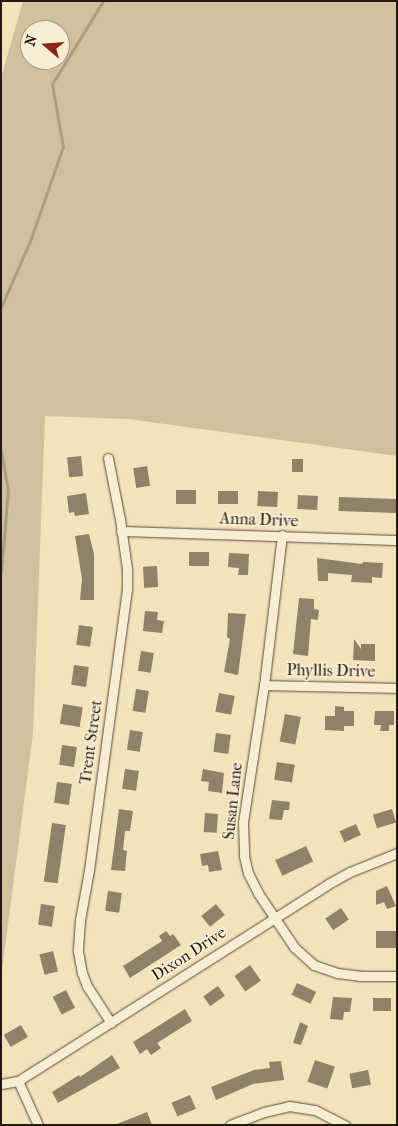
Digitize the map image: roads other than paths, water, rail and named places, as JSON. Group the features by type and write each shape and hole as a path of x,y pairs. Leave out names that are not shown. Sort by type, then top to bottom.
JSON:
{"street":[{"name":"Trent Street","path":"108,458 127,569 127,589 89,870 80,920 78,951 87,986 111,1023"},
{"name":"Anna Drive","path":"121,531 397,540"},
{"name":"Susan Lane","path":"282,535 264,685 250,768 243,839 248,873 294,947 314,965 337,973 360,976 397,976"},
{"name":"Phyllis Drive","path":"264,685 397,688"},
{"name":"Dixon Drive","path":"1,1084 18,1081 111,1023 273,916 350,872 397,854"},
{"path":"18,1081 38,1125"},
{"path":"230,1125 264,1112 288,1106 315,1110 345,1125"}],"waterway":[{"path":"1,307 30,241 63,147 52,84 103,1"},
{"path":"1,451 8,489 1,573"}]}
